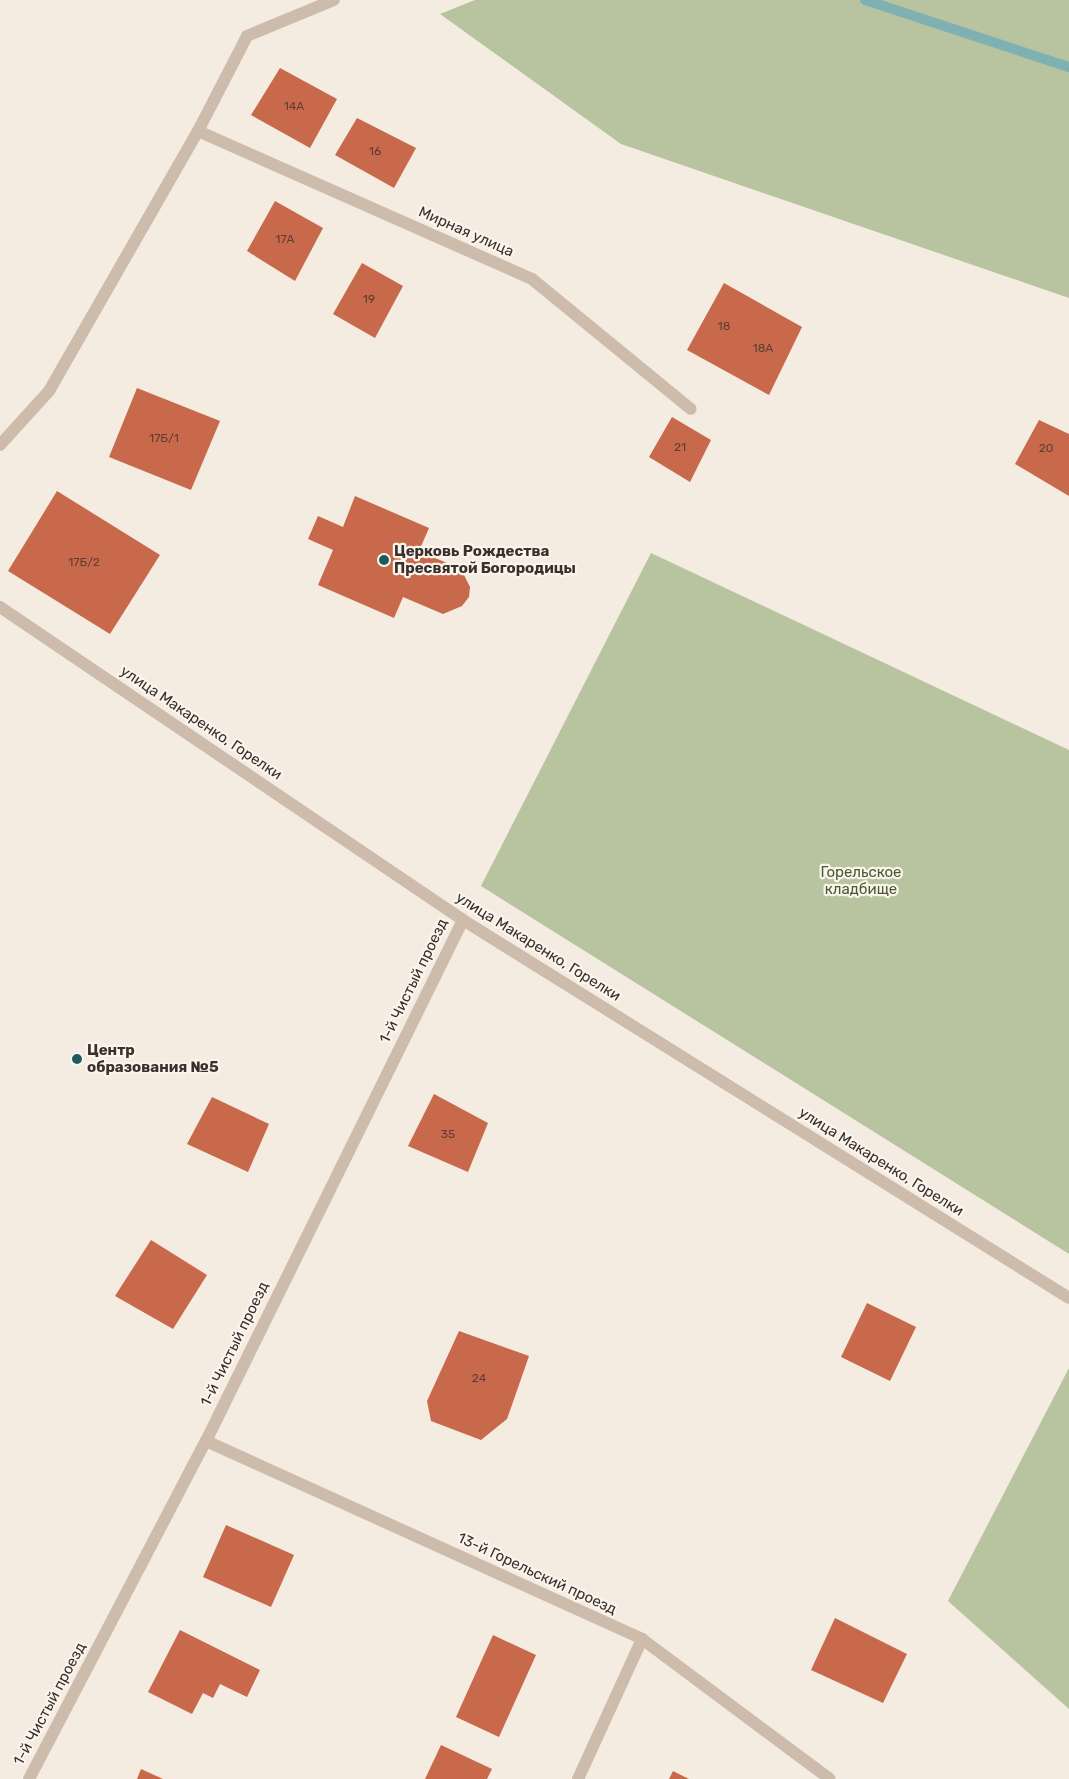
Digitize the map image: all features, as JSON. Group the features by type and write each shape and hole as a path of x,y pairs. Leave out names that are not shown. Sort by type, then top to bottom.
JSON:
{"street":[{"path":"0,445 49,391 198,131 247,36 334,0"},
{"name":"Мирная улица","path":"198,131 532,279 691,409"},
{"name":"улица Макаренко, Горелки","path":"0,607 463,920 1069,1298"},
{"name":"1-й Чистый проезд","path":"29,1779 206,1440 463,920"},
{"name":"13-й Горельский проезд","path":"206,1440 642,1639 830,1779"},
{"path":"578,1779 642,1639"}],"green space":[{"path":"475,0 1069,0 1069,298 621,144 440,14"},
{"name":"Горельское кладбище","path":"651,553 1069,750 1069,1254 481,886"},
{"path":"1069,1368 1069,1709 948,1601"}],"building":[{"path":"280,68 337,99 310,148 251,115"},
{"path":"357,118 416,148 394,188 335,155"},
{"path":"275,201 323,228 295,281 247,251"},
{"path":"362,263 403,286 375,338 333,314"},
{"path":"724,283 802,327 769,395 687,350"},
{"path":"137,388 220,421 191,490 109,457"},
{"path":"672,417 711,440 690,482 649,457"},
{"path":"1039,420 1069,434 1069,496 1015,464"},
{"path":"57,491 160,555 110,634 8,571"},
{"name":"Церковь Рождества Пресвятой Богородицы","path":"355,496 429,528 419,551 461,569 470,587 469,597 462,606 443,614 403,597 394,618 318,585 333,550 308,539 318,516 343,527"},
{"path":"434,1094 488,1123 468,1172 408,1146"},
{"path":"212,1097 269,1124 248,1172 187,1144"},
{"path":"151,1240 207,1275 173,1329 115,1296"},
{"path":"867,1303 916,1327 890,1381 841,1357"},
{"path":"459,1331 529,1356 507,1419 481,1440 431,1421 427,1401"},
{"path":"226,1525 294,1555 271,1607 203,1577"},
{"path":"835,1618 907,1654 883,1703 811,1670"},
{"path":"180,1630 260,1670 247,1697 220,1684 213,1698 203,1693 192,1714 148,1692"},
{"path":"493,1635 536,1655 499,1737 456,1717"},
{"path":"441,1745 492,1769 487,1779 425,1779"},
{"path":"141,1769 163,1779 137,1779"},
{"path":"673,1771 689,1779 669,1779"}],"waterway":[{"path":"865,0 1069,67"}],"place":[{"name":"Церковь Рождества Пресвятой Богородицы","path":"384,560"},
{"name":"Центр образования №5","path":"77,1059"}]}
